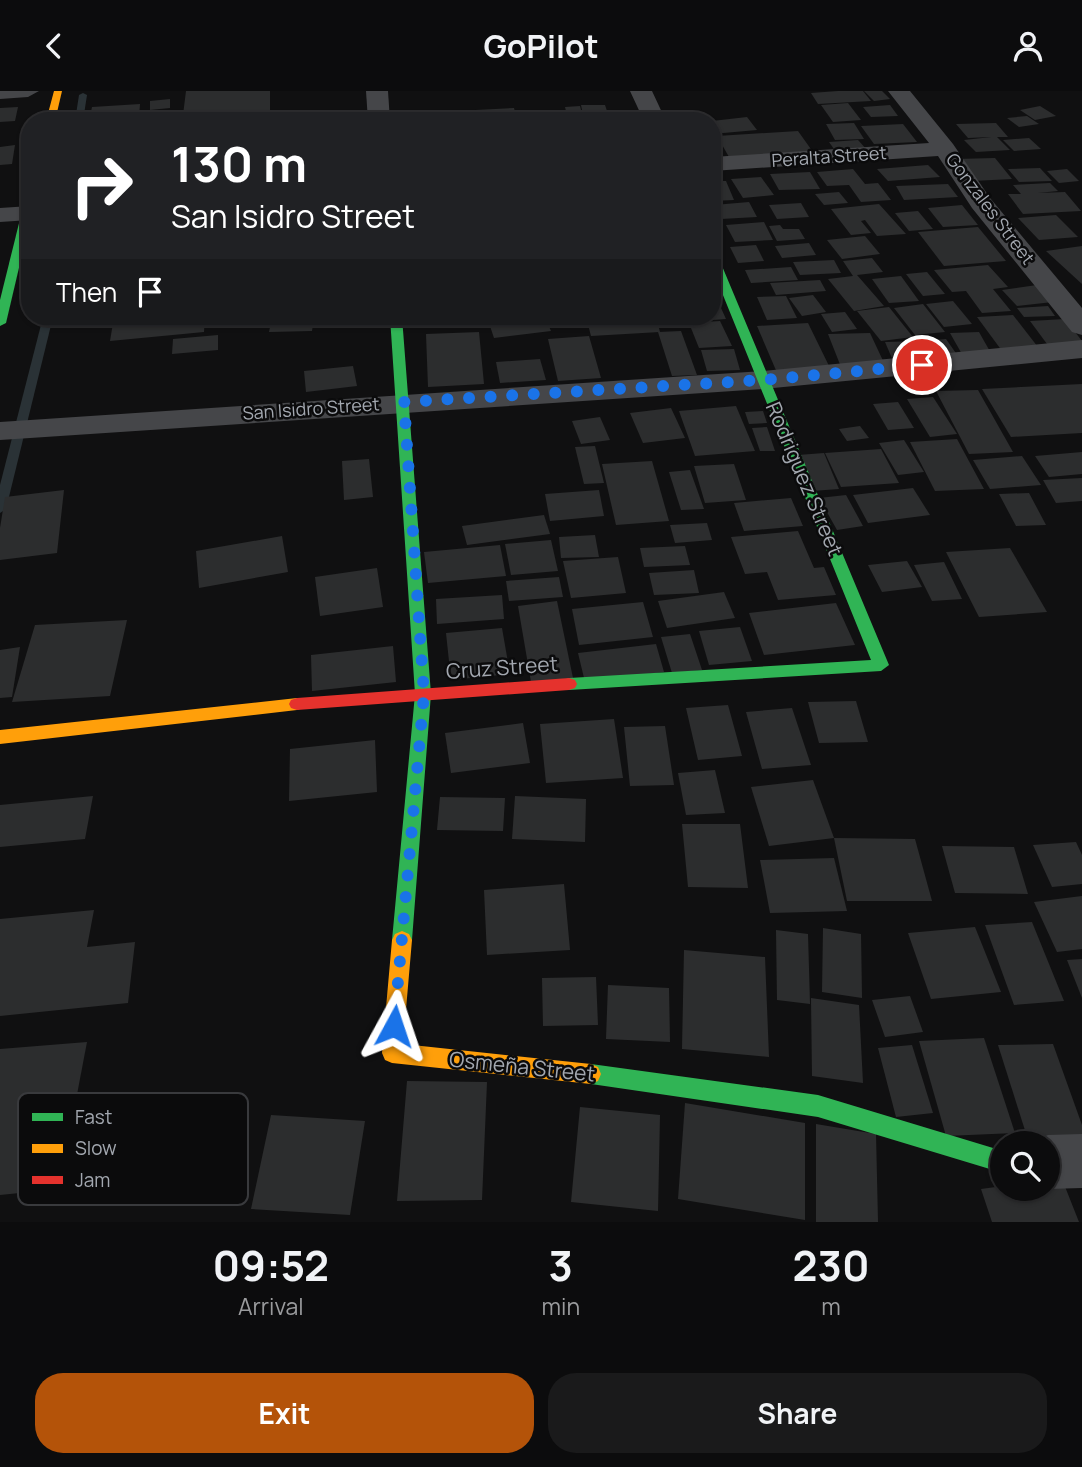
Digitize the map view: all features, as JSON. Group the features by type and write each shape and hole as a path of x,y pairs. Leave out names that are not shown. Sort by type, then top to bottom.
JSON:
{"street":[{"path":"0,93 28,91"},
{"path":"52,112 58,91"},
{"path":"377,91 378,112"},
{"path":"641,91 651,112"},
{"name":"Gonzales Street","path":"899,91 945,149 981,203 1082,326"},
{"name":"Peralta Street","path":"721,163 945,149"},
{"path":"0,215 21,210"},
{"path":"0,323 21,240"},
{"name":"Rodriguez Street","path":"721,276 881,665"},
{"name":"Osmeña Street","path":"397,326 424,694 392,1053 633,1079 818,1106 990,1158"},
{"name":"San Isidro Street","path":"0,431 763,380 1082,349"},
{"name":"Cruz Street","path":"0,737 130,719 424,694 881,665"},
{"path":"1060,1162 1082,1161"}],"building":[{"path":"186,91 270,91 270,110 183,112"},
{"path":"863,91 871,101 818,104 811,93"},
{"path":"864,91 882,91 890,99 874,101"},
{"path":"170,99 170,108 150,110 150,101"},
{"path":"848,103 861,120 833,122 821,105"},
{"path":"140,104 139,112 91,112 92,107"},
{"path":"581,105 605,105 607,112 582,112"},
{"path":"890,105 898,116 871,117 863,107"},
{"path":"580,106 582,112 566,112 565,107"},
{"path":"1040,106 1056,116 1035,120 1020,110"},
{"path":"18,107 15,121 0,122 0,108"},
{"path":"514,108 515,112 475,112"},
{"path":"1027,116 1039,124 1019,127 1007,118"},
{"path":"747,117 757,130 721,133 721,120"},
{"path":"854,123 864,139 835,140 826,124"},
{"path":"996,123 1008,137 997,137 1010,150 976,152 964,140 991,137 968,138 956,124"},
{"path":"903,124 917,142 874,144 861,126"},
{"path":"798,131 813,152 729,157 721,143 721,136"},
{"path":"1029,138 1041,149 1014,151 1003,140"},
{"path":"858,140 867,150 836,152 829,142"},
{"path":"15,145 12,164 0,165 0,147"},
{"path":"995,158 1012,179 973,181 956,159"},
{"path":"928,165 940,177 888,181 877,169"},
{"path":"1040,168 1052,181 1019,182 1008,169"},
{"path":"853,169 865,184 878,183 891,200 861,202 849,185 827,186 817,172"},
{"path":"1067,169 1079,181 1059,183 1047,171"},
{"path":"810,172 820,189 779,190 770,174"},
{"path":"761,177 774,195 743,198 731,179"},
{"path":"721,181 726,181 734,200 721,201"},
{"path":"1050,183 1058,191 1038,193 1065,192 1081,211 1023,214 1008,194 1021,194 1013,185"},
{"path":"948,184 958,197 904,200 896,186"},
{"path":"839,192 848,203 824,205 815,194"},
{"path":"749,202 757,217 721,219 721,204"},
{"path":"801,203 809,217 777,219 769,205"},
{"path":"879,204 906,234 877,236 865,220 861,221 871,233 851,235 831,209"},
{"path":"962,205 978,225 943,227 928,208"},
{"path":"918,211 933,229 909,231 895,213"},
{"path":"1056,215 1078,237 1039,240 1018,218"},
{"path":"764,222 773,240 735,242 726,225"},
{"path":"780,225 783,229 799,229 805,239 777,241 769,226"},
{"path":"978,227 1006,261 944,266 918,232"},
{"path":"865,236 880,254 842,259 827,240"},
{"path":"809,243 816,255 782,258 775,246"},
{"path":"756,245 764,261 738,263 730,247"},
{"path":"1082,246 1082,284 1046,251"},
{"path":"872,258 883,272 857,275 884,306 854,311 828,279 853,276 843,261"},
{"path":"834,260 841,273 800,275 793,262"},
{"path":"988,265 1008,287 993,289 1011,311 982,313 966,291 952,292 934,270"},
{"path":"791,267 798,280 751,283 745,270"},
{"path":"927,272 945,294 923,296 906,274"},
{"path":"901,276 919,301 889,303 872,279"},
{"path":"820,280 826,291 776,295 770,283"},
{"path":"1037,285 1053,302 1017,306 1002,290"},
{"path":"813,295 826,312 802,316 789,298"},
{"path":"786,296 797,318 767,320 757,297"},
{"path":"953,301 972,324 944,327 926,304"},
{"path":"923,304 945,332 915,335 894,308"},
{"path":"1048,306 1055,316 1024,317 1017,308"},
{"path":"889,307 913,337 881,341 857,311"},
{"path":"845,312 857,329 832,332 821,314"},
{"path":"1013,315 1041,351 1005,355 977,317"},
{"path":"1065,319 1082,341 1082,346 1050,348 1030,321"},
{"path":"721,323 732,346 699,348 690,326 721,326"},
{"path":"808,323 832,372 778,375 757,326"},
{"path":"112,326 204,326 204,332 110,341"},
{"path":"270,326 313,326 312,331 269,332"},
{"path":"490,326 549,326 551,331 494,338"},
{"path":"588,326 658,326 660,332 591,336"},
{"path":"681,331 697,375 672,376 658,332"},
{"path":"479,332 484,384 428,387 426,334"},
{"path":"979,332 992,355 963,356 950,333"},
{"path":"870,333 885,365 841,367 828,334"},
{"path":"218,335 218,350 172,354 173,339"},
{"path":"589,336 601,378 558,381 548,339"},
{"path":"946,339 960,359 937,360 924,341"},
{"path":"919,341 929,361 894,363 885,342"},
{"path":"734,349 740,370 707,371 701,350"},
{"path":"540,359 546,380 500,383 496,362"},
{"path":"353,366 357,386 306,392 304,371"},
{"path":"1082,384 1082,433 1011,437 982,389"},
{"path":"978,390 1013,452 969,454 936,391"},
{"path":"933,397 957,434 930,437 907,399"},
{"path":"898,402 914,428 888,430 873,404"},
{"path":"736,406 755,451 695,456 679,411"},
{"path":"671,408 685,438 643,443 630,413"},
{"path":"763,411 767,423 749,424 745,412"},
{"path":"600,417 610,440 581,444 572,421"},
{"path":"860,426 869,438 847,441 839,429"},
{"path":"767,427 775,451 760,451 752,428"},
{"path":"957,439 984,489 935,491 910,442"},
{"path":"904,440 924,472 898,475 879,443"},
{"path":"595,446 604,483 584,484 575,447"},
{"path":"881,449 899,483 841,487 825,453"},
{"path":"1082,452 1082,474 1049,477 1035,456"},
{"path":"824,453 839,489 812,491 798,455"},
{"path":"1022,456 1041,485 990,489 973,460"},
{"path":"369,459 373,497 344,500 342,461"},
{"path":"652,461 669,521 616,525 602,464"},
{"path":"734,464 746,500 705,503 694,466"},
{"path":"690,470 704,509 681,510 669,472"},
{"path":"1082,478 1082,501 1056,503 1043,480"},
{"path":"913,488 930,515 868,523 853,495"},
{"path":"64,490 57,553 0,560 0,528 5,497"},
{"path":"599,490 604,516 550,521 545,494"},
{"path":"1029,493 1046,525 1016,526 999,494"},
{"path":"846,495 863,526 837,530 819,498"},
{"path":"791,498 803,526 744,531 734,503"},
{"path":"544,515 550,534 467,545 462,526"},
{"path":"707,523 712,540 675,543 670,525"},
{"path":"798,531 814,568 824,567 836,595 778,600 767,572 745,574 731,537"},
{"path":"595,535 599,557 561,558 559,537"},
{"path":"282,536 288,572 199,588 196,551"},
{"path":"551,540 558,571 511,575 505,544"},
{"path":"500,545 506,576 428,583 424,552"},
{"path":"685,546 690,565 644,567 640,548"},
{"path":"1010,548 1047,612 979,617 946,552"},
{"path":"618,557 626,593 571,598 563,561"},
{"path":"907,561 922,587 882,592 868,565"},
{"path":"944,562 962,599 932,601 914,565"},
{"path":"377,568 383,607 320,616 315,577"},
{"path":"694,570 699,593 654,595 649,573"},
{"path":"559,577 563,597 509,601 506,581"},
{"path":"724,592 735,618 667,628 658,601"},
{"path":"502,595 504,619 437,624 436,599"},
{"path":"557,601 573,678 531,682 518,606"},
{"path":"643,602 653,637 579,645 572,609"},
{"path":"836,603 855,645 764,655 749,613"},
{"path":"127,620 110,696 12,702 35,625"},
{"path":"740,627 752,661 709,665 699,631"},
{"path":"502,628 510,674 451,680 446,633"},
{"path":"690,634 702,670 672,673 661,637"},
{"path":"656,644 664,672 585,682 578,653"},
{"path":"393,646 396,682 312,691 311,655"},
{"path":"20,647 12,697 0,698 0,650"},
{"path":"856,701 868,742 819,743 808,702"},
{"path":"728,705 742,756 698,760 686,708"},
{"path":"792,708 811,765 762,769 746,712"},
{"path":"614,719 623,778 546,783 540,724"},
{"path":"523,723 530,763 451,773 445,733"},
{"path":"665,726 674,785 630,786 624,727"},
{"path":"375,740 377,792 289,801 290,749"},
{"path":"715,770 725,813 686,815 678,773"},
{"path":"813,780 834,838 769,846 751,787"},
{"path":"93,796 85,839 0,847 0,805"},
{"path":"515,796 586,799 585,842 512,839"},
{"path":"440,797 505,798 503,831 437,830"},
{"path":"682,824 740,824 748,888 688,887"},
{"path":"834,838 915,839 932,901 847,901"},
{"path":"1076,842 1082,855 1082,884 1052,887 1033,845"},
{"path":"942,846 1014,847 1028,894 955,893"},
{"path":"834,858 847,911 770,913 760,860"},
{"path":"564,884 570,950 487,955 484,890"},
{"path":"1082,896 1082,949 1057,952 1034,902"},
{"path":"94,910 87,947 135,942 128,1003 0,1016 0,919"},
{"path":"1032,922 1064,1001 1014,1005 985,925"},
{"path":"975,927 1001,992 931,999 908,933"},
{"path":"823,928 861,934 862,998 822,992"},
{"path":"776,930 808,934 810,1004 777,1000"},
{"path":"684,950 765,957 769,1057 682,1049"},
{"path":"1082,959 1082,998 1067,960"},
{"path":"596,977 598,1025 543,1026 542,978"},
{"path":"608,985 669,988 670,1042 606,1039"},
{"path":"910,996 923,1032 885,1037 872,1000"},
{"path":"811,998 859,1005 863,1083 812,1076"},
{"path":"984,1038 1014,1131 946,1136 919,1041"},
{"path":"87,1042 77,1093 18,1093 18,1193 0,1195 0,1049"},
{"path":"1053,1044 1082,1125 1082,1142 1060,1142 1060,1131 1025,1131 998,1045"},
{"path":"912,1045 933,1113 896,1117 878,1048"},
{"path":"407,1081 487,1082 482,1200 397,1201"},
{"path":"685,1103 805,1123 805,1220 678,1199"},
{"path":"580,1107 660,1115 658,1211 571,1202"},
{"path":"271,1115 365,1121 350,1215 251,1209"},
{"path":"816,1124 876,1134 878,1222 816,1222"},
{"path":"1062,1179 1079,1222 992,1222 981,1189 990,1188 990,1201 1060,1201"}],"waterway":[{"path":"80,112 83,95"},
{"path":"0,509 46,326"}],"traffic: fast":[{"path":"0,323 21,236"},
{"path":"569,684 881,665 721,276"},
{"path":"397,326 423,694 402,940"},
{"path":"591,1074 818,1106 990,1158"}],"traffic: slow":[{"path":"52,112 58,91"},
{"path":"0,737 297,704"},
{"path":"402,940 392,1053 591,1074"}],"traffic: jam":[{"path":"297,704 569,684"}],"route":[{"path":"394,1026 424,694 404,402 763,380 922,365"}]}
